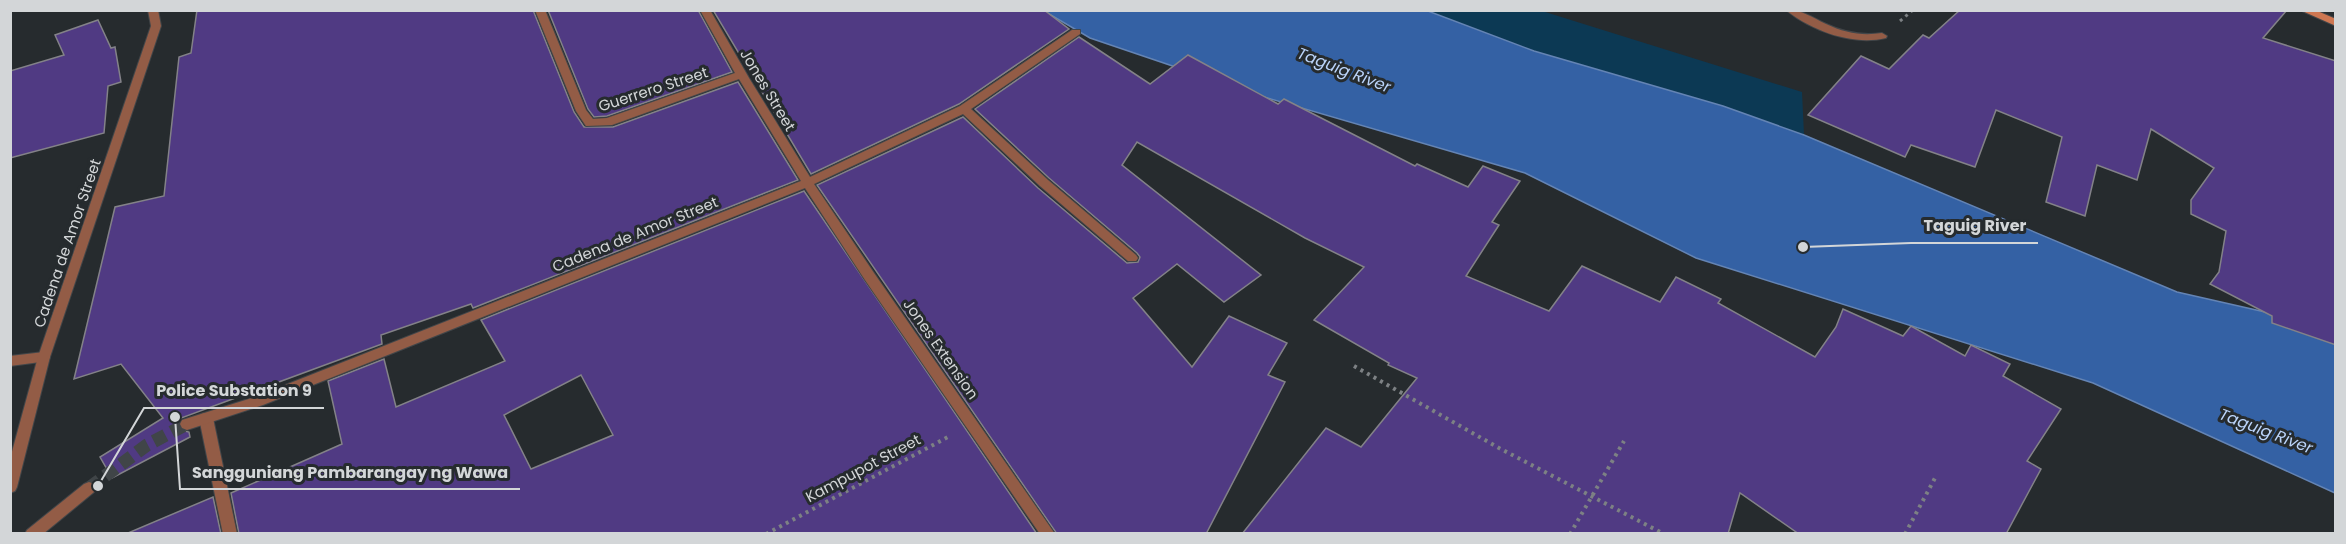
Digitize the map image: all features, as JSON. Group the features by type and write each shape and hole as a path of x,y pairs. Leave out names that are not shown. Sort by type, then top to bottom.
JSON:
{"street":[{"name":"Cadena de Amor Street","path":"10,487 44,357 156,26 153,10"},
{"name":"Guerrero Street","path":"540,10 581,111 590,123 608,122 740,75"},
{"name":"Jones Street","path":"705,10 740,75 807,183"},
{"path":"1791,10 1848,38 1868,40 1882,36"},
{"path":"2305,10 2336,23"},
{"name":"Cadena de Amor Street","path":"187,424 258,401 807,183 964,109 1076,32"},
{"path":"964,109 1044,183 1132,258"},
{"name":"Jones Extension","path":"807,183 1048,534"},
{"path":"10,361 44,357"},
{"path":"206,418 230,534"},
{"path":"32,534 89,488"}],"path":[{"path":"1354,366 1499,448 1664,534"},
{"name":"Kampupot Street","path":"766,534 972,424"},
{"path":"1570,534 1624,441"},
{"path":"1905,534 1935,478"}],"shaded area":[{"path":"1428,11 1542,11 1802,92 1804,135 1723,106 1534,51"}],"water":[{"path":"1044,11 1428,11 1534,51 1723,106 1804,135 2177,292 2265,312 2335,341 2335,493 2093,383 1696,258 1525,173 1264,97 1090,38"}],"building":[{"path":"197,10 533,10 574,112 584,127 613,127 738,82 798,180 473,308 471,304 381,335 382,344 181,418 178,425 181,430 189,432 190,437 112,478 100,457 163,418 121,364 74,379 115,207 164,196 179,57 191,53"},
{"path":"548,10 698,10 732,72 607,116 594,117 588,109"},
{"path":"713,10 1044,10 1069,29 959,104 811,174"},
{"path":"1960,10 2287,10 2263,38 2336,61 2336,345 2272,323 2272,316 2210,284 2219,272 2226,231 2191,214 2191,200 2214,168 2151,129 2137,180 2097,165 2085,216 2046,202 2062,137 1996,110 1975,167 1911,145 1905,157 1808,115 1861,56 1889,69 1923,35 1929,38"},
{"path":"98,20 111,48 115,47 121,82 108,86 104,133 10,158 10,71 64,55 55,35"},
{"path":"1079,37 1150,84 1188,55 1278,104 1284,99 1415,166 1417,164 1468,187 1483,166 1520,181 1492,222 1499,225 1466,276 1549,311 1582,266 1660,302 1676,277 1721,299 1718,303 1815,357 1836,327 1843,309 1903,336 1911,326 1965,356 1971,345 2010,364 2003,376 2061,409 2027,461 2041,469 2006,534 1799,534 1740,493 1728,534 1242,534 1326,428 1361,447 1417,378 1388,365 1389,363 1314,320 1364,267 1305,238 1137,142 1122,165 1261,275 1224,302 1177,264 1133,298 1192,367 1229,316 1287,343 1268,375 1285,382 1206,534 1057,534 817,185 963,117 1038,188 1127,263 1138,262 1140,257 1137,253 1049,178 975,109"},
{"path":"804,191 1037,534 239,534 231,493 342,444 328,381 384,359 396,407 505,361 481,320","holes":["581,375 613,435 531,469 504,415"]},
{"path":"213,497 221,534 128,534 128,533"}],"tunnel":[{"path":"89,488 147,445 187,424"}],"place":[{"name":"Taguig River","path":"1803,247"},
{"name":"Sangguniang Pambarangay ng Wawa","path":"175,417"},
{"name":"Police Substation 9","path":"98,486"}]}
